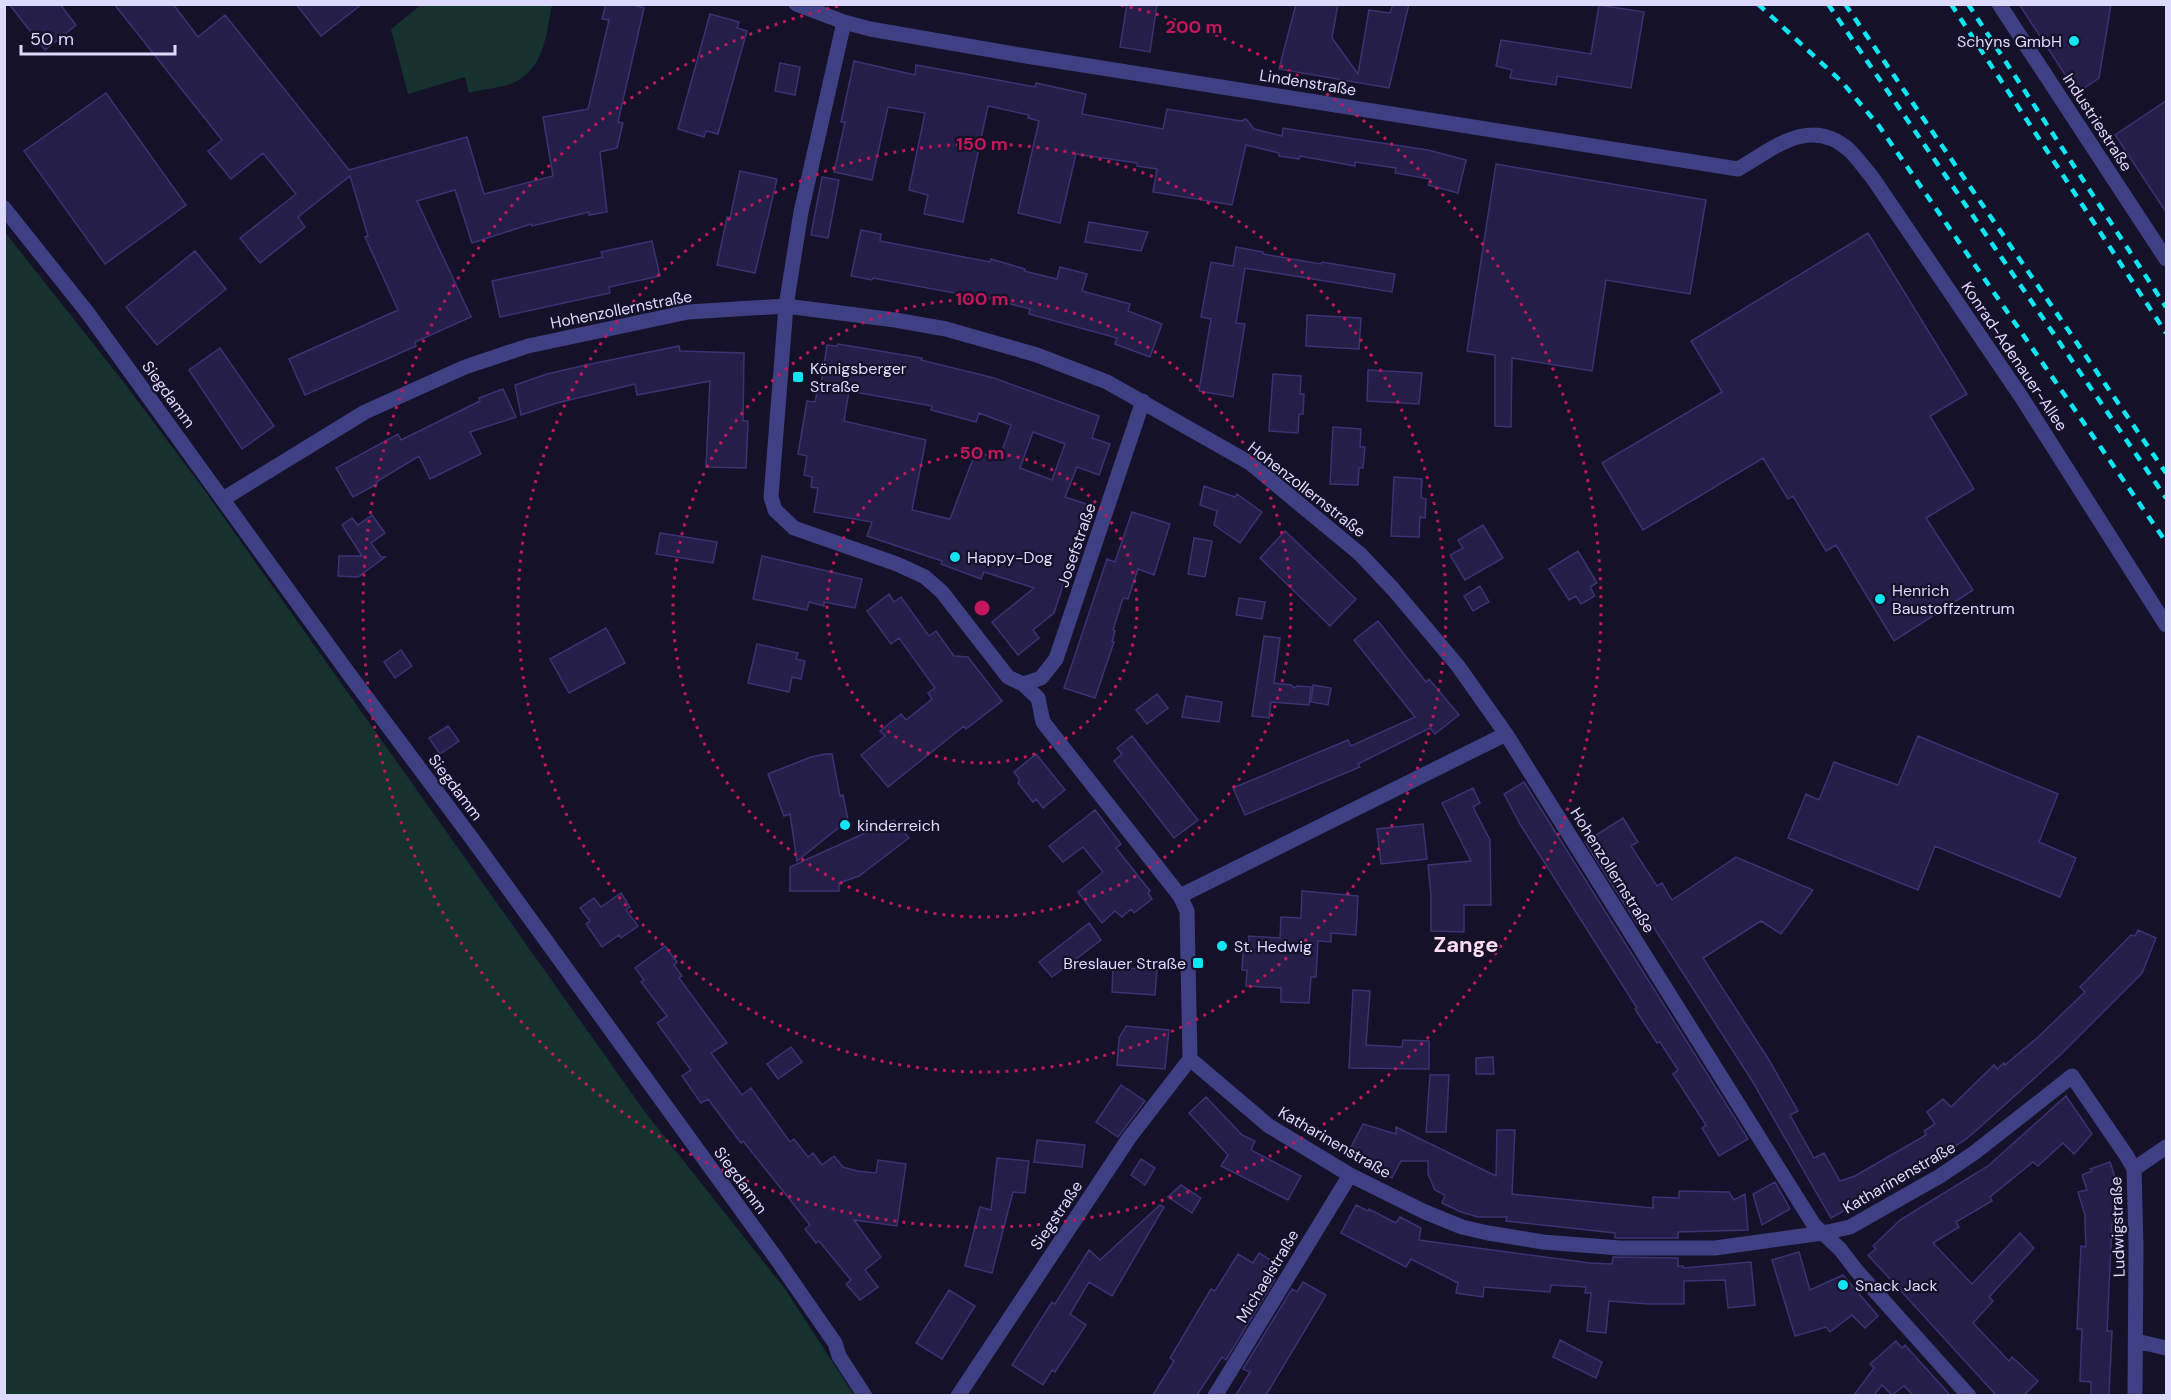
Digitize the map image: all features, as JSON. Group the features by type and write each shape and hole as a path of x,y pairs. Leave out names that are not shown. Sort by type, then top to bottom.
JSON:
{"street":[{"name":"Lindenstraße","path":"796,4 870,29 1063,62 1738,169 1794,137 1810,134"},
{"name":"Industriestraße","path":"1999,4 2166,259"},
{"path":"844,22 801,212 786,306 771,497 775,510 794,528 897,564 925,577 942,592 1008,677 1023,684 1038,698 1043,722 1180,896 1187,911 1190,1059"},
{"name":"Konrad-Adenauer-Allee","path":"1810,134 1822,135 1848,149 1872,177 2022,398 2166,625"},
{"name":"Siegdamm","path":"4,208 87,312 776,1258 835,1343 839,1356 866,1395"},
{"name":"Hohenzollernstraße","path":"224,500 365,412 465,367 496,356 569,337 688,312 786,306 895,320 946,329 998,343 1037,355 1107,382 1250,463 1360,554 1393,589 1458,666 1506,734 1814,1225 1840,1249 1856,1270 1970,1395"},
{"name":"Josefstraße","path":"1023,684 1041,678 1056,659 1143,401"},
{"path":"1180,896 1506,734"},
{"name":"Katharinenstraße","path":"1190,1059 1269,1126 1350,1175 1425,1212 1462,1227 1488,1233 1543,1242 1620,1248 1715,1248 1850,1227 1940,1176 2008,1128 2072,1076"},
{"name":"Siegstraße","path":"958,1395 1130,1138 1190,1059"},
{"name":"Ludwigstraße","path":"2072,1076 2134,1169 2135,1395"},
{"path":"2134,1169 2166,1147"},
{"name":"Michaelstraße","path":"1215,1395 1350,1175"},
{"path":"2136,1341 2166,1348"}],"green space":[{"path":"421,5 552,5 546,38 533,68 525,76 504,86 469,93 465,77 408,94 391,29"},
{"path":"4,231 122,380 205,491 645,1112 785,1289 854,1395 5,1395"}],"building":[{"path":"9,4 60,4 76,25 45,50"},
{"path":"114,4 173,4 198,37 225,15 349,170 467,137 484,194 553,176 543,117 588,109 609,20 602,19 606,4 631,4 644,8 618,122 623,123 617,148 600,152 607,212 589,215 589,212 532,226 531,224 472,243 455,190 417,201 471,317 415,342 416,346 305,395 289,359 398,310 365,237 368,236 350,176 298,217 305,227 260,263 240,238 296,194 263,153 231,179 208,151 222,140"},
{"path":"296,4 362,4 321,36"},
{"path":"1127,4 1157,4 1150,52 1120,47"},
{"path":"1296,4 1338,4 1332,38 1358,74 1369,10 1390,13 1393,4 1409,4 1389,88 1279,69"},
{"name":"Schyns GmbH","path":"2019,4 2111,4 2099,78 2077,93"},
{"path":"1599,5 1644,12 1631,88 1557,76 1556,85 1510,78 1512,70 1496,66 1501,40 1591,54"},
{"path":"710,14 739,22 737,28 747,31 718,134 706,131 704,137 678,129"},
{"path":"854,61 915,75 916,65 1035,87 1036,83 1086,94 1082,114 1163,129 1167,109 1241,121 1246,119 1254,129 1282,136 1283,128 1428,150 1466,160 1458,193 1428,185 1430,179 1395,173 1396,168 1355,162 1355,166 1300,156 1299,159 1279,156 1279,153 1246,145 1232,205 1153,192 1157,169 1137,166 1137,163 1076,154 1060,223 1018,213 1039,121 1028,118 1029,115 988,106 963,222 924,214 928,195 909,190 925,113 888,107 872,180 834,172 845,122 841,122"},
{"path":"780,63 800,67 795,95 775,91"},
{"path":"106,93 186,205 105,264 24,151"},
{"path":"2166,101 2166,212 2115,135"},
{"path":"1496,164 1706,200 1690,294 1606,280 1592,371 1512,358 1511,427 1495,426 1495,355 1467,351"},
{"path":"740,171 777,179 755,273 717,265"},
{"path":"822,177 839,180 828,238 811,235"},
{"path":"1089,222 1148,232 1141,251 1085,242"},
{"path":"861,230 881,234 880,241 990,262 991,259 1025,269 1024,271 1057,279 1060,267 1087,274 1082,291 1130,304 1128,311 1162,324 1150,357 1115,344 1117,338 1029,314 1030,309 972,294 971,296 851,276"},
{"path":"1868,233 1967,394 1930,416 1974,489 1926,518 1973,590 1894,641 1836,545 1826,551 1793,496 1788,499 1763,458 1643,530 1602,463 1722,392 1691,341"},
{"path":"652,241 660,276 609,287 610,293 500,317 492,281 603,257 601,252"},
{"path":"1236,247 1321,264 1322,262 1395,274 1392,292 1245,268 1236,323 1245,324 1233,397 1199,391 1211,319 1201,317 1211,262 1233,266"},
{"path":"195,251 226,289 157,345 126,307"},
{"path":"1307,315 1361,318 1359,349 1306,346"},
{"path":"838,344 922,358 921,360 994,378 1099,416 1092,438 1110,444 1099,475 1077,467 1065,497 1089,505 1054,613 1033,630 1039,638 1018,655 992,622 1034,588 984,572 981,579 941,564 942,561 867,536 872,522 814,512 818,488 811,487 812,477 804,475 807,456 798,454 807,401 815,402 817,391 820,392 827,345 837,346","holes":["849,391 932,406 931,410 976,422 979,413 1011,425 999,460 976,451 950,519 912,510 926,440 844,421","1033,432 1065,444 1052,480 1020,468"]},
{"path":"679,346 680,351 744,353 743,421 748,421 746,468 706,467 710,381 637,395 635,384 557,403 521,415 515,385 547,374"},
{"path":"220,348 274,426 242,449 189,370"},
{"path":"1368,370 1422,373 1419,404 1367,401"},
{"path":"1273,374 1301,376 1300,394 1304,394 1303,414 1299,414 1298,433 1269,431"},
{"path":"503,389 516,417 470,432 481,454 430,479 419,456 353,497 336,468 398,434 401,440 480,401 479,398"},
{"path":"1333,427 1361,429 1360,447 1365,447 1363,468 1359,468 1358,485 1330,484"},
{"path":"1394,477 1422,479 1421,498 1426,499 1425,518 1420,517 1419,537 1391,536"},
{"path":"1204,486 1235,497 1237,494 1262,512 1240,543 1214,525 1217,511 1200,505"},
{"path":"1132,512 1170,524 1154,575 1138,569 1128,599 1123,598 1113,630 1115,631 1112,642 1114,642 1095,698 1064,688 1107,559 1115,562"},
{"path":"372,515 385,533 371,543 381,557 385,557 358,577 338,576 339,556 362,556 342,525 352,518 358,525"},
{"path":"1483,525 1503,558 1465,580 1450,555 1463,548 1458,540"},
{"path":"1285,531 1356,599 1330,626 1260,558"},
{"path":"660,533 717,542 713,563 656,554"},
{"path":"1194,538 1212,541 1205,577 1188,574"},
{"path":"1578,551 1597,583 1590,587 1595,596 1581,604 1576,596 1569,600 1549,569"},
{"path":"762,556 862,579 855,608 824,602 824,606 809,602 807,610 753,599"},
{"path":"1480,586 1489,602 1473,611 1464,596"},
{"path":"889,594 894,602 901,597 929,636 936,631 954,656 968,657 1002,701 966,729 964,726 888,787 861,755 885,736 880,731 901,714 906,720 932,699 928,693 935,688 899,638 891,644 867,611"},
{"path":"1239,598 1265,602 1262,619 1236,615"},
{"path":"1378,621 1426,682 1429,679 1459,715 1435,734 1430,728 1358,764 1360,767 1245,815 1233,788 1348,740 1351,746 1415,717 1354,640"},
{"path":"606,628 625,663 569,693 550,659"},
{"path":"1264,636 1280,638 1274,683 1291,685 1294,688 1297,686 1311,687 1309,705 1271,702 1269,718 1252,716"},
{"path":"757,644 798,653 796,659 805,661 801,679 792,677 789,692 748,683"},
{"path":"401,650 412,666 395,678 384,662"},
{"path":"1313,685 1331,688 1328,705 1311,702"},
{"path":"1157,694 1168,708 1147,724 1136,710"},
{"path":"1186,696 1222,702 1219,722 1182,717"},
{"path":"448,726 459,741 440,754 429,738"},
{"path":"1132,736 1198,820 1174,838 1114,761 1122,754 1117,748"},
{"path":"1918,736 2058,794 2039,842 2076,858 2060,897 1935,846 1918,890 1788,838 1806,794 1819,800 1834,762 1898,785"},
{"path":"832,754 840,796 843,795 848,820 797,861 790,814 784,816 768,774 811,757"},
{"path":"1036,754 1065,790 1043,808 1036,799 1033,802 1018,783 1020,780 1014,772"},
{"path":"1524,782 1748,1139 1719,1156 1702,1128 1706,1125 1673,1074 1678,1070 1635,1009 1637,1008 1520,824 1504,794"},
{"path":"1473,788 1480,803 1473,807 1490,840 1491,905 1464,905 1464,932 1431,931 1428,865 1471,861 1442,803"},
{"path":"1095,810 1121,844 1116,848 1150,891 1148,893 1152,899 1134,913 1131,909 1122,917 1115,911 1102,923 1078,892 1103,872 1083,847 1063,862 1049,846"},
{"path":"1623,818 1638,842 1631,846 1657,886 1662,883 1672,900 1736,857 1813,890 1781,934 1761,921 1703,958 1769,1060 1798,1111 1790,1115 1814,1158 1824,1153 1840,1181 1855,1176 1926,1135 1924,1131 1935,1124 1927,1112 1943,1099 1951,1107 1994,1065 1997,1069 2004,1063 2005,1065 2037,1038 2085,992 2080,987 2131,935 2135,936 2138,930 2156,938 2142,973 2060,1055 1978,1129 1965,1140 1908,1175 1831,1218 1751,1079 1647,917 1637,924 1585,842"},
{"path":"894,820 909,838 859,876 839,883 839,891 790,891 790,867"},
{"path":"1423,824 1427,859 1381,864 1377,829"},
{"path":"1302,891 1358,896 1356,935 1331,933 1331,942 1318,941 1316,977 1311,977 1309,1003 1281,1002 1281,988 1246,986 1247,970 1242,970 1243,952 1248,952 1249,936 1280,938 1281,917 1301,918"},
{"path":"621,893 630,907 626,910 638,926 602,947 586,924 590,921 580,908 594,898 601,907"},
{"path":"1089,923 1101,940 1052,977 1039,962"},
{"path":"665,946 677,962 674,965 682,976 679,978 727,1043 711,1053 742,1095 751,1088 790,1142 794,1139 808,1157 813,1153 822,1165 834,1156 843,1167 857,1171 876,1173 878,1160 906,1164 897,1226 854,1220 881,1257 865,1270 878,1287 860,1300 846,1284 851,1280 819,1241 816,1243 805,1229 810,1225 783,1191 743,1141 741,1143 708,1099 701,1103 682,1076 691,1070 657,1023 667,1016 641,982 644,980 635,968"},
{"path":"1113,967 1157,970 1155,995 1112,992"},
{"path":"1353,990 1370,991 1366,1045 1402,1047 1403,1040 1429,1041 1429,1069 1349,1068"},
{"path":"1126,1026 1169,1030 1165,1069 1117,1065 1119,1038"},
{"path":"791,1047 802,1062 778,1079 767,1064"},
{"path":"1493,1057 1494,1074 1476,1074 1476,1058"},
{"path":"1430,1075 1449,1075 1446,1132 1426,1132"},
{"path":"1121,1085 1145,1101 1118,1137 1096,1122"},
{"path":"2066,1096 2092,1134 2074,1154 2063,1143 2038,1166 2033,1162 1990,1197 1992,1201 1956,1222 1959,1227 1933,1243 1972,1284 2020,1233 2034,1248 1989,1297 1993,1301 1973,1323 2009,1361 2012,1357 2038,1381 2024,1395 1996,1395 1868,1255 1876,1249 1873,1246 1900,1220 1988,1166"},
{"path":"1206,1097 1242,1135 1255,1141 1251,1150 1301,1176 1288,1200 1221,1166 1228,1155 1189,1113"},
{"path":"1363,1124 1396,1134 1396,1127 1496,1176 1497,1130 1515,1130 1512,1194 1653,1208 1653,1197 1679,1198 1679,1191 1729,1192 1734,1200 1745,1194 1748,1230 1678,1232 1678,1238 1615,1238 1615,1233 1506,1221 1507,1217 1478,1217 1442,1203 1445,1195 1435,1190 1428,1174 1428,1161 1401,1161 1392,1178 1347,1155"},
{"path":"1037,1140 1085,1145 1082,1167 1034,1162"},
{"path":"997,1158 1029,1161 1025,1193 1013,1192 992,1273 965,1266 980,1207 991,1210"},
{"path":"1141,1159 1155,1168 1145,1185 1131,1175"},
{"path":"2110,1162 2123,1201 2119,1197 2120,1224 2112,1224 2107,1331 2112,1331 2109,1395 2091,1395 2091,1382 2080,1381 2082,1329 2077,1329 2081,1246 2086,1247 2085,1215 2078,1192 2087,1190 2082,1175 2092,1171 2090,1169"},
{"path":"1775,1182 1790,1209 1762,1225 1753,1194"},
{"path":"1181,1185 1201,1198 1192,1213 1168,1197"},
{"path":"1160,1205 1164,1207 1112,1296 1089,1282 1070,1314 1086,1325 1055,1372 1052,1370 1043,1385 1012,1365 1052,1302 1055,1304 1089,1250 1100,1260"},
{"path":"1356,1205 1396,1223 1400,1217 1421,1228 1419,1240 1590,1263 1612,1264 1613,1257 1678,1258 1678,1266 1683,1266 1683,1268 1751,1262 1755,1305 1728,1308 1725,1280 1684,1281 1684,1304 1609,1301 1606,1333 1587,1331 1591,1293 1585,1293 1586,1287 1551,1285 1550,1292 1484,1287 1483,1297 1456,1293 1458,1283 1411,1259 1406,1267 1341,1233"},
{"path":"1799,1252 1810,1290 1843,1275 1878,1316 1865,1328 1852,1315 1830,1332 1826,1327 1795,1336 1772,1260"},
{"path":"1259,1253 1277,1264 1270,1276 1275,1279 1226,1360 1222,1357 1197,1395 1153,1395 1174,1361 1170,1358 1211,1289 1215,1291 1238,1254 1253,1263"},
{"path":"1303,1282 1326,1295 1266,1395 1236,1395 1250,1372 1243,1369 1292,1289 1297,1292"},
{"path":"949,1290 975,1306 942,1359 916,1343"},
{"path":"1560,1340 1602,1362 1596,1378 1553,1357"},
{"path":"1896,1341 1902,1348 1905,1345 1950,1395 1913,1395 1904,1386 1892,1395 1882,1385 1874,1395 1854,1395 1874,1368 1870,1364"}],"railway":[{"path":"1758,4 1842,82 1879,126 2166,542"},
{"path":"1828,4 2166,498"},
{"path":"1845,4 2166,473"},
{"path":"1951,4 2166,333"},
{"path":"1968,4 2166,307"}],"place":[{"name":"Schyns GmbH","path":"2074,41"},
{"name":"Königsberger Straße","path":"798,377"},
{"name":"Happy-Dog","path":"955,557"},
{"name":"Henrich Baustoffzentrum","path":"1880,599"},
{"name":"kinderreich","path":"845,825"},
{"name":"St. Hedwig","path":"1222,946"},
{"name":"Breslauer Straße","path":"1198,963"},
{"name":"Snack Jack","path":"1843,1285"}],"district":[{"name":"Zange","path":"1466,944"}]}
